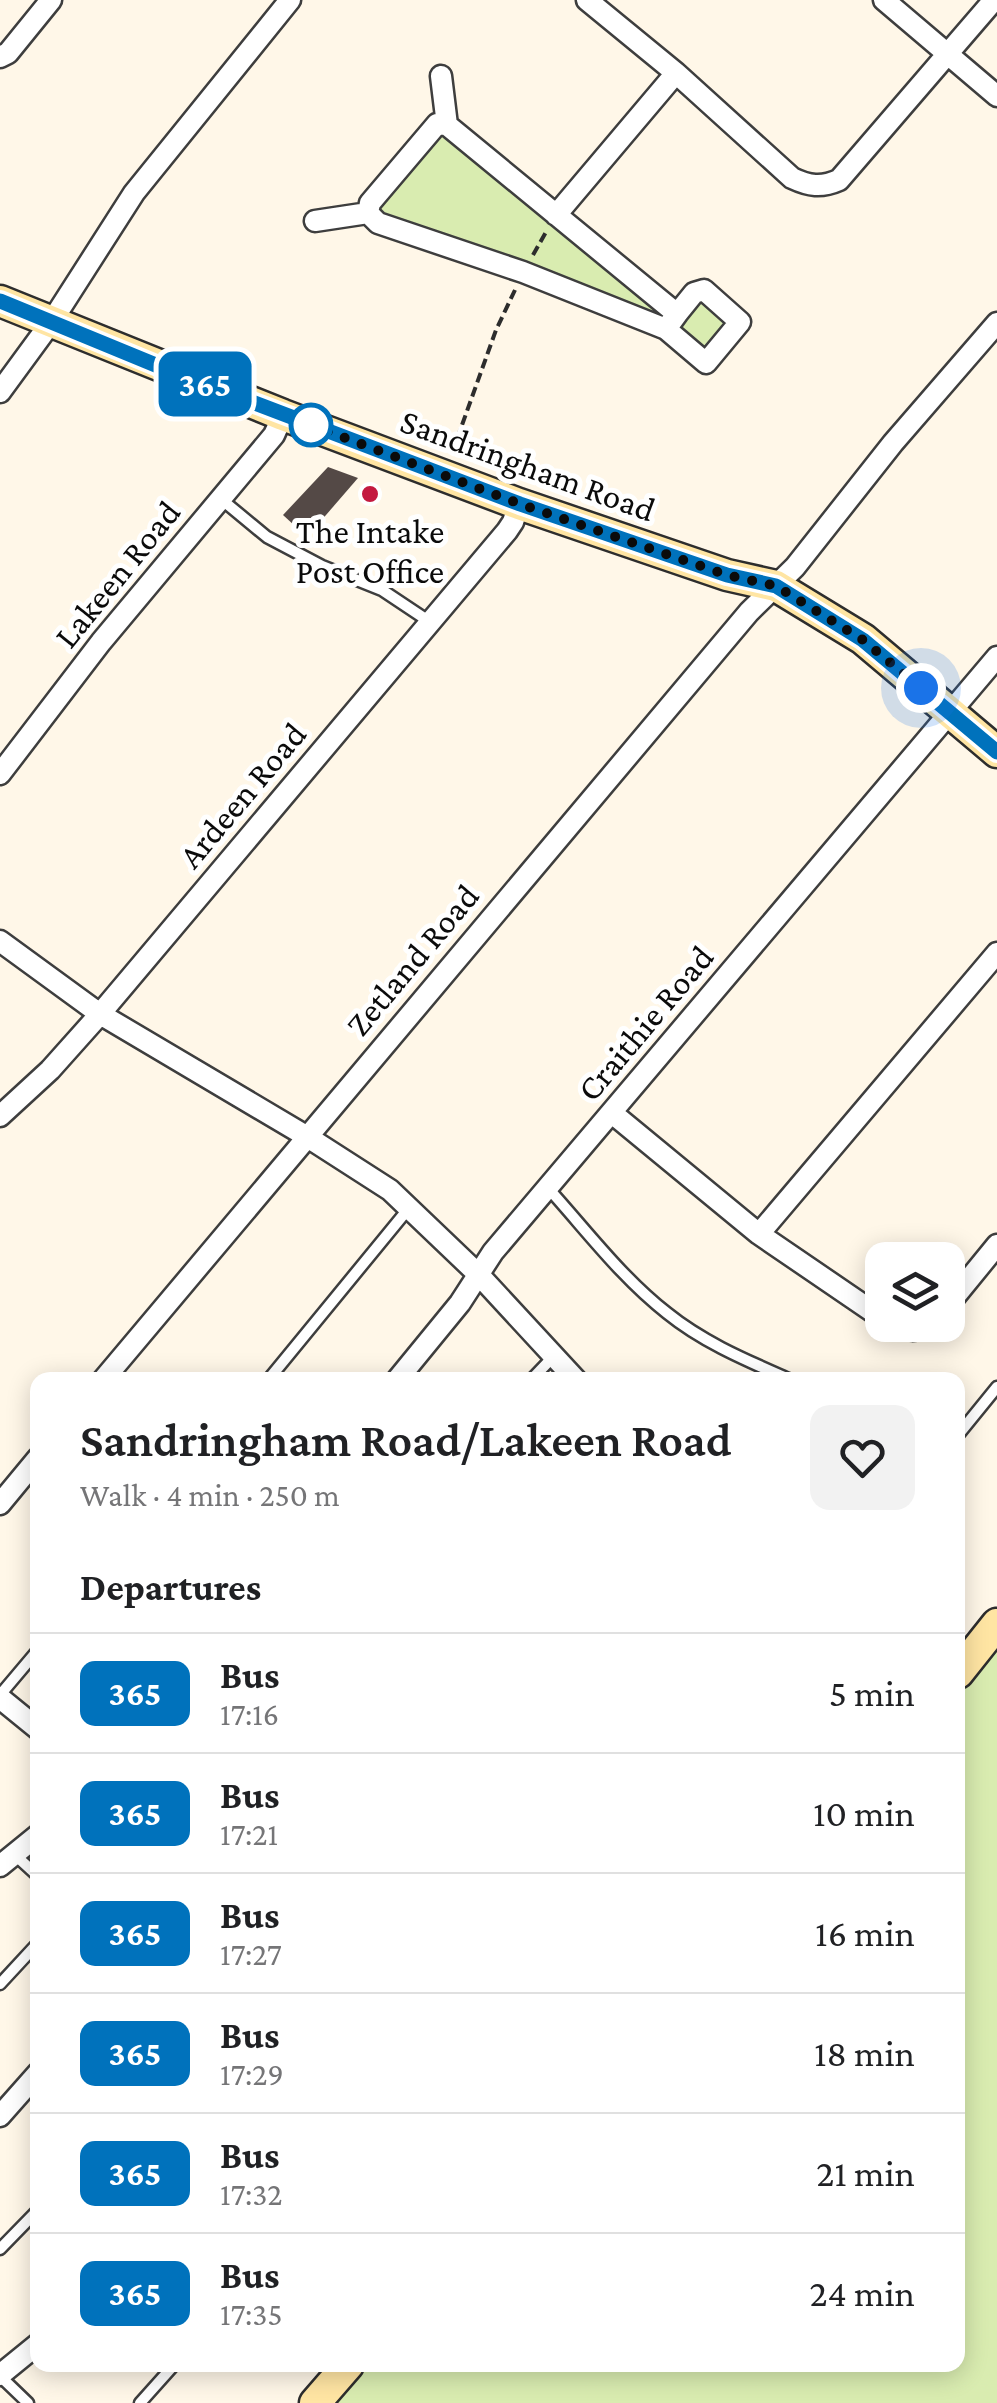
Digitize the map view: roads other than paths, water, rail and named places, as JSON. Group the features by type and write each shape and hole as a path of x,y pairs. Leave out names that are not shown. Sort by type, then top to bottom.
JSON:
{"street":[{"path":"0,56 8,53 51,0"},
{"path":"0,392 134,193 290,0"},
{"path":"588,0 792,178 809,186 826,186 838,180 994,0"},
{"path":"884,0 997,96"},
{"path":"556,215 676,73"},
{"path":"441,76 447,126"},
{"path":"436,124 447,126 556,215 671,322 378,223 368,213 370,203 429,130 436,124"},
{"path":"314,221 368,213"},
{"name":"Sandringham Road","path":"0,301 283,415 520,504 727,575 776,586 863,640 997,752"},
{"name":"Zetland Road","path":"110,1372 750,612 795,567 997,323"},
{"name":"Lakeen Road","path":"0,774 100,642 274,435 283,415"},
{"name":"Ardeen Road","path":"0,1116 50,1070 100,1014 507,531 520,504"},
{"name":"Craithie Road","path":"403,1372 460,1302 493,1252 997,657"},
{"path":"0,940 100,1014 390,1190 479,1275 569,1372"},
{"path":"760,1234 997,953"},
{"path":"612,1112 760,1234 865,1306"},
{"path":"965,1284 997,1245"},
{"path":"0,1504 30,1468"},
{"path":"965,1655 997,1624"},
{"path":"0,1696 30,1723"},
{"path":"7,1860 30,1842"},
{"path":"0,2116 30,2082"},
{"path":"0,2376 30,2351"},
{"path":"315,2403 342,2372"}],"lane":[{"path":"220,499 267,538 382,590 430,622"},
{"path":"548,1188 634,1283 666,1312 719,1347 774,1372"},
{"path":"275,1372 409,1208"},
{"path":"539,1372 554,1356"},
{"path":"965,1426 997,1387"},
{"path":"0,1696 30,1660"},
{"path":"7,1860 30,1872"},
{"path":"0,1984 30,1951"},
{"path":"0,2249 30,2218"},
{"path":"140,2403 168,2372"},
{"path":"0,2376 28,2403"}],"place":[{"name":"The Intake Post Office","path":"370,494"}]}
